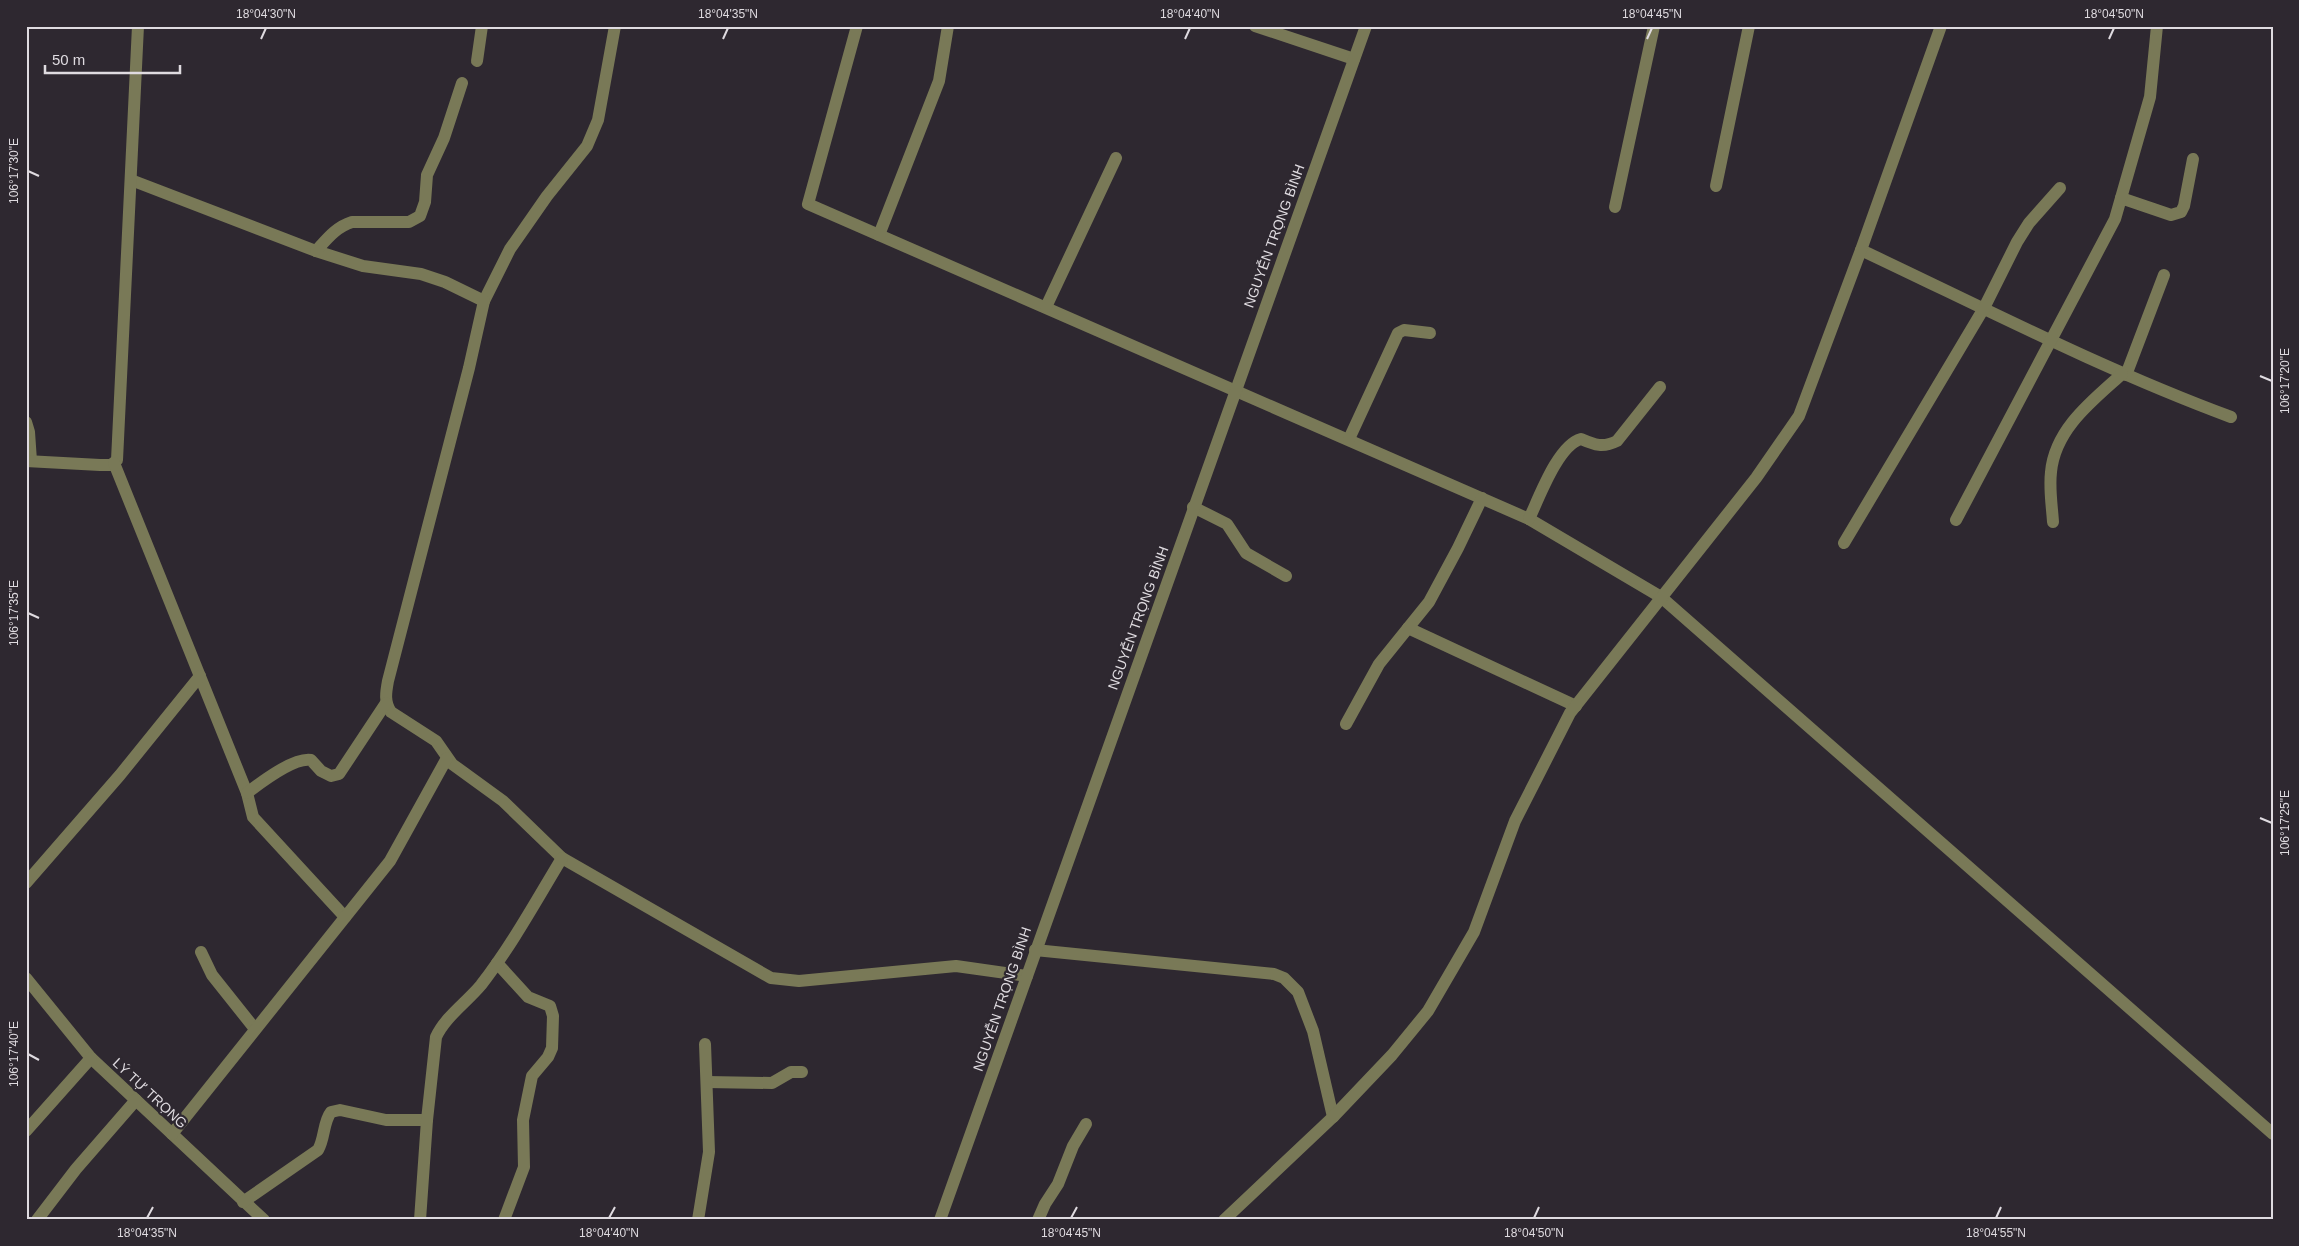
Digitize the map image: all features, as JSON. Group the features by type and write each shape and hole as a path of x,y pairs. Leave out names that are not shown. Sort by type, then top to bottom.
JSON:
{"street":[{"path":"138,26 118,451 114,463 247,793 253,817 345,917"},
{"path":"477,61 482,26"},
{"path":"247,793 280,771 308,759 321,771 331,776 339,774 386,703 388,681 470,368 484,301 510,249 594,134 615,26"},
{"path":"857,26 808,204 1529,518 1661,597 2273,1134"},
{"path":"880,235 939,82 948,26"},
{"path":"1255,26 1354,59"},
{"name":"NGUYỄN TRỌNG BÌNH","path":"940,1220 1366,26"},
{"path":"1615,207 1654,26"},
{"path":"1716,186 1749,26"},
{"path":"1224,1220 1333,1117 1392,1055 1428,1012 1474,932 1515,821 1576,706 1756,478 1798,416 1861,250 1941,26"},
{"path":"1956,520 2115,219 2150,97 2157,26"},
{"path":"316,251 333,232 346,224 352,222 410,222 420,216 426,202 427,175 444,138 462,84"},
{"path":"1046,307 1116,158"},
{"path":"2121,198 2171,215 2181,212 2184,206 2193,159"},
{"path":"131,180 316,251 363,266 421,274 445,282 484,301"},
{"path":"1844,543 1984,308 2017,242 2030,223 2060,188"},
{"path":"1861,250 1984,308 2050,342 2164,392 2231,417"},
{"path":"2053,522 2051,470 2058,446 2078,415 2124,375 2164,275"},
{"path":"1349,439 1398,333 1404,330 1430,332"},
{"path":"1529,518 1558,460 1570,444 1581,439 1599,446 1607,446 1617,440 1660,387"},
{"path":"26,422 29,432 28,461 100,466 114,463"},
{"path":"1346,724 1379,664 1429,602 1482,498"},
{"path":"1193,507 1227,524 1246,553 1286,576"},
{"path":"1408,628 1576,706"},
{"path":"26,883 120,775 200,676"},
{"path":"386,703 391,712 436,741 444,750 447,758 503,801 562,858 755,971 778,980 799,980 956,966 1027,976"},
{"path":"172,1134 390,861 447,758"},
{"path":"420,1220 434,1042 439,1030 466,1003 497,963 562,858"},
{"path":"1035,950 1274,974 1284,978 1298,992 1313,1031 1333,1117"},
{"path":"201,952 212,975 256,1029"},
{"path":"497,963 528,997 550,1006 554,1016 552,1048 548,1057 534,1072 527,1095 523,1120 524,1167 504,1220"},
{"name":"LÝ TỰ TRỌNG","path":"26,978 91,1058 264,1220"},
{"path":"698,1220 709,1152 705,1044"},
{"path":"26,1131 91,1058"},
{"path":"707,1082 772,1083 791,1072 802,1072"},
{"path":"38,1220 76,1169 136,1100"},
{"path":"244,1202 318,1150 323,1141 327,1120 331,1112 340,1110 386,1120 427,1120"},
{"path":"1038,1220 1045,1204 1058,1184 1073,1146 1086,1124"}]}
